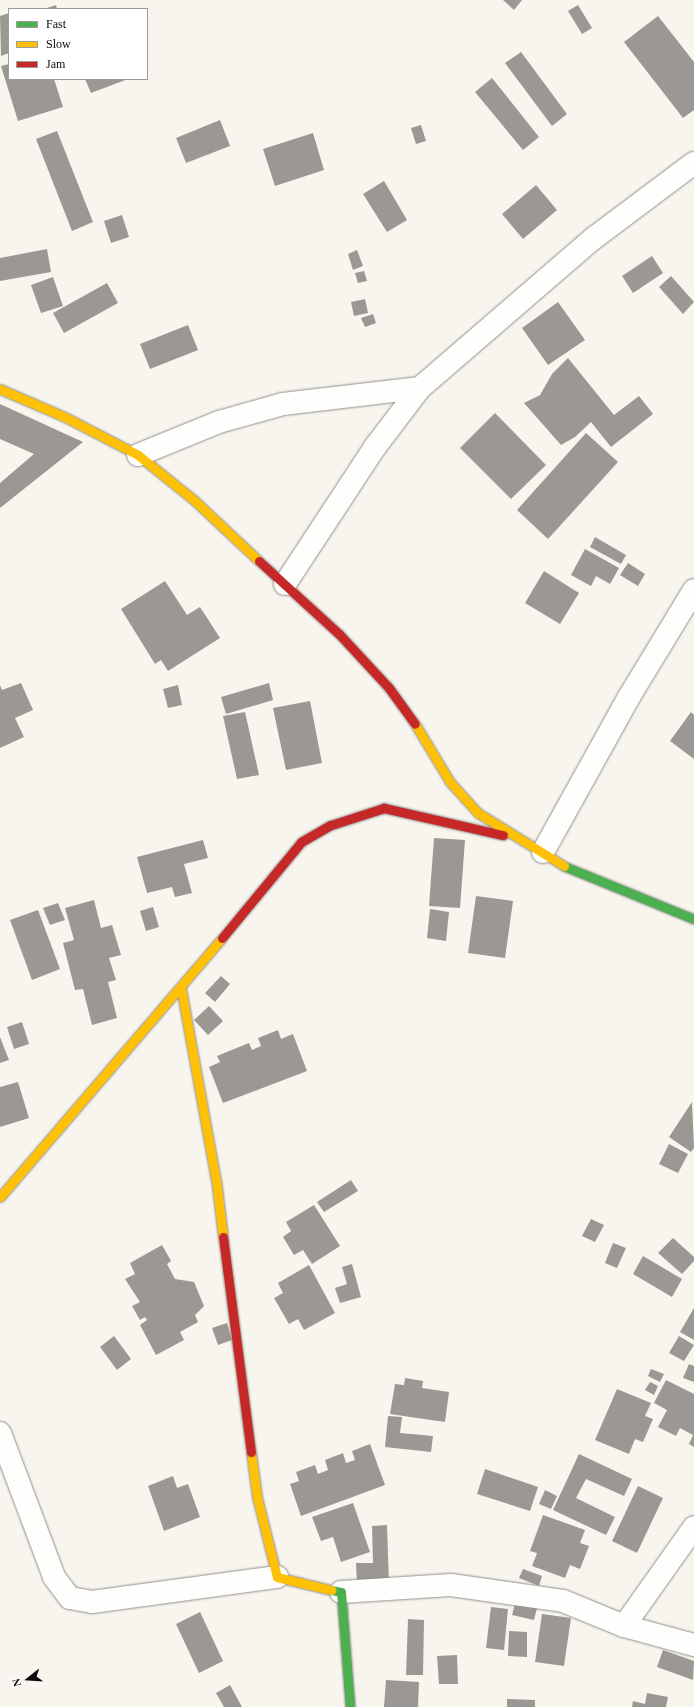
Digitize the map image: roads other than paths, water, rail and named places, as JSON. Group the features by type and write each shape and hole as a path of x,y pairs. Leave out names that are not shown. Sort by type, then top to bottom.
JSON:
{"street":[{"path":"284,584 375,447 420,388 594,238 694,163"},
{"path":"138,455 219,422 283,404 420,388"},
{"path":"0,389 65,417 138,455 195,501 340,635 388,688 427,741 450,782 464,800 478,812 566,867 694,919"},
{"path":"543,852 653,656 694,590"},
{"path":"0,1197 181,988 301,842 331,825 384,808 522,840"},
{"path":"181,988 217,1187 257,1497 277,1577"},
{"path":"0,1433 54,1577 70,1598 92,1602 277,1577 341,1592 451,1585 563,1601 624,1626 694,1645"},
{"path":"624,1626 694,1527"},
{"path":"341,1592 350,1707"}]}
